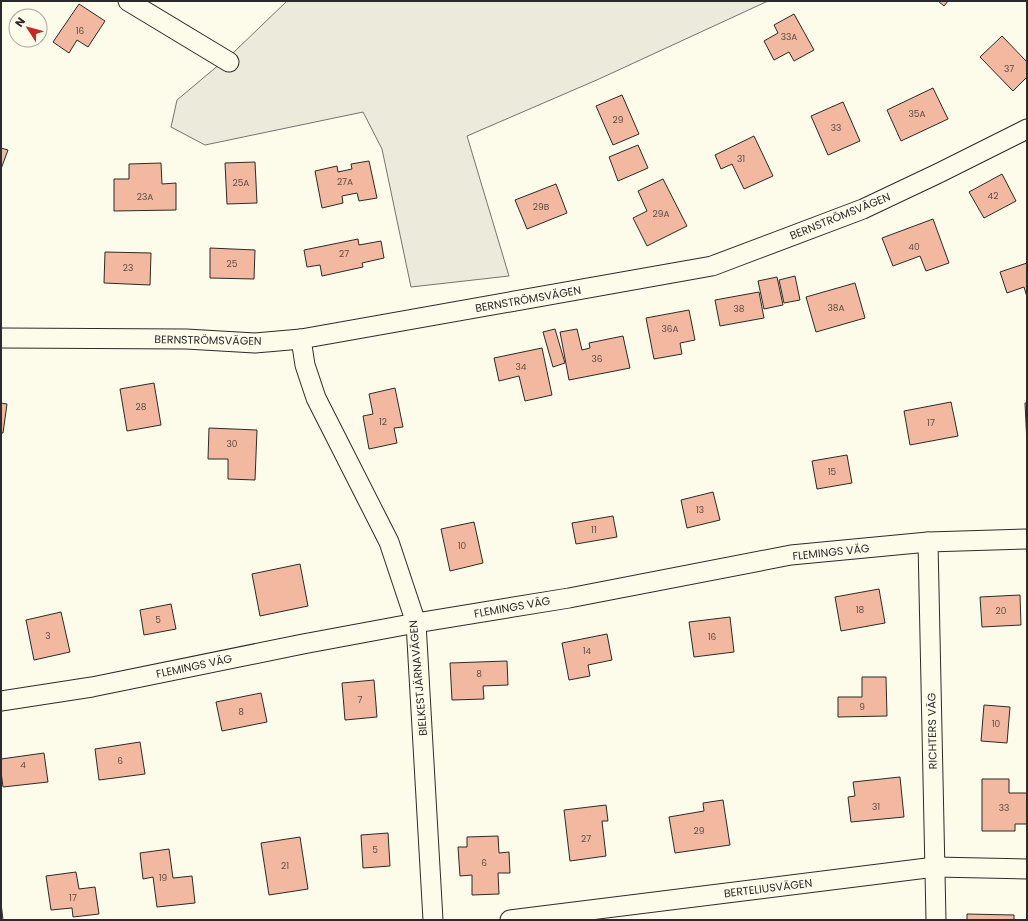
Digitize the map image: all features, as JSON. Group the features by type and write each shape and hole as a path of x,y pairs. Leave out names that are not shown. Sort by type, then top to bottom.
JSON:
{"street":[{"path":"128,1 229,62"},
{"name":"BERNSTRÖMSVÄGEN","path":"1,338 186,339 255,343 301,339 712,266 863,209 1027,129"},
{"name":"BIELKESTJÄRNAVÄGEN","path":"301,339 305,365 316,398 389,542 416,623 433,920"},
{"name":"FLEMINGS VÄG","path":"1,701 92,687 303,644 416,623 569,598 791,556 928,542 1027,539"},
{"name":"RICHTERS VÄG","path":"928,542 936,920"},
{"name":"BERTELIUSVÄGEN","path":"510,920 935,867 1027,869"}],"shaded area":[{"path":"287,1 768,1 599,79 467,136 509,276 411,287 382,149 363,112 205,145 171,127 177,100 233,53"}],"building":[{"path":"938,1 948,1 944,6"},
{"path":"79,4 105,21 88,47 77,40 69,53 53,42"},
{"path":"794,14 814,50 794,61 789,52 774,60 764,41 778,33 774,25"},
{"path":"1002,36 1027,62 1027,77 1013,91 980,57"},
{"path":"933,88 948,119 901,141 887,110"},
{"path":"622,95 639,134 613,145 596,106"},
{"path":"843,102 860,141 828,155 811,116"},
{"path":"754,136 773,176 744,189 732,164 721,169 715,155"},
{"path":"638,145 648,168 618,181 609,157"},
{"path":"1,148 8,150 1,169"},
{"path":"369,161 377,198 359,201 357,193 342,196 343,203 322,208 315,171 337,166 338,172 352,169 351,164"},
{"path":"255,162 257,203 227,204 225,163"},
{"path":"161,163 162,184 176,183 176,210 114,211 114,179 129,179 129,164"},
{"path":"1002,174 1016,201 984,218 969,192"},
{"path":"663,179 687,226 647,246 633,218 647,211 638,191"},
{"path":"556,184 567,213 527,229 515,200"},
{"path":"933,219 949,263 926,271 920,256 893,266 882,238"},
{"path":"358,239 359,245 381,241 384,258 362,263 363,267 322,276 320,265 307,267 304,250"},
{"path":"210,248 255,250 254,279 210,278"},
{"path":"105,252 151,253 150,285 104,283"},
{"path":"1027,263 1027,297 1024,287 1007,293 1000,272"},
{"path":"795,276 800,300 784,303 779,280"},
{"path":"777,277 783,305 764,309 758,281"},
{"path":"855,283 865,318 816,332 806,297"},
{"path":"759,292 764,318 720,326 715,300"},
{"path":"689,310 695,340 680,343 682,354 654,359 646,318"},
{"path":"555,329 565,363 553,367 543,332"},
{"path":"577,329 582,350 590,348 589,343 623,336 630,368 569,380 560,332"},
{"path":"542,348 552,395 525,401 519,376 499,381 494,358"},
{"path":"154,383 161,425 127,431 120,389"},
{"path":"395,388 403,427 394,428 397,443 369,449 363,416 373,414 369,394"},
{"path":"951,402 958,436 910,445 904,411"},
{"path":"1,403 7,404 3,433 1,433"},
{"path":"1025,403 1027,403 1027,444"},
{"path":"209,428 257,430 255,480 228,479 228,459 208,459"},
{"path":"847,455 852,483 817,489 812,461"},
{"path":"713,492 720,520 687,528 681,500"},
{"path":"613,516 617,537 576,544 572,523"},
{"path":"474,522 483,563 450,571 441,529"},
{"path":"300,564 308,606 260,616 252,574"},
{"path":"879,589 885,623 841,631 835,597"},
{"path":"1020,595 1021,625 982,627 980,597"},
{"path":"171,604 176,629 144,635 140,610"},
{"path":"61,612 70,652 34,660 26,620"},
{"path":"730,617 734,652 694,657 689,622"},
{"path":"607,634 612,660 588,665 590,676 569,680 562,643"},
{"path":"507,661 508,685 483,686 484,699 452,700 450,663"},
{"path":"862,677 886,677 887,716 838,717 838,697 862,697"},
{"path":"374,680 377,717 345,720 342,683"},
{"path":"261,693 267,722 222,731 216,702"},
{"path":"984,705 1010,707 1007,743 981,741"},
{"path":"140,742 145,774 99,780 95,749"},
{"path":"44,753 48,782 3,787 1,759"},
{"path":"900,777 904,817 851,822 848,797 855,796 853,782"},
{"path":"982,779 1009,779 1009,793 1027,793 1027,824 1015,824 1015,831 982,831"},
{"path":"723,800 730,845 675,853 669,817 704,811 703,803"},
{"path":"606,805 608,821 602,821 606,856 570,861 564,810"},
{"path":"388,833 390,866 363,868 361,835"},
{"path":"498,836 499,853 509,852 510,873 498,873 499,894 472,895 472,875 460,876 458,847 467,847 467,837"},
{"path":"300,837 308,889 269,895 261,843"},
{"path":"169,849 173,878 192,876 195,903 157,907 153,877 143,879 140,853"},
{"path":"76,872 79,889 95,887 99,914 73,917 72,908 51,910 46,876"},
{"path":"1,903 3,920 1,920"},
{"path":"967,914 1014,915 1014,920 967,920"}]}
